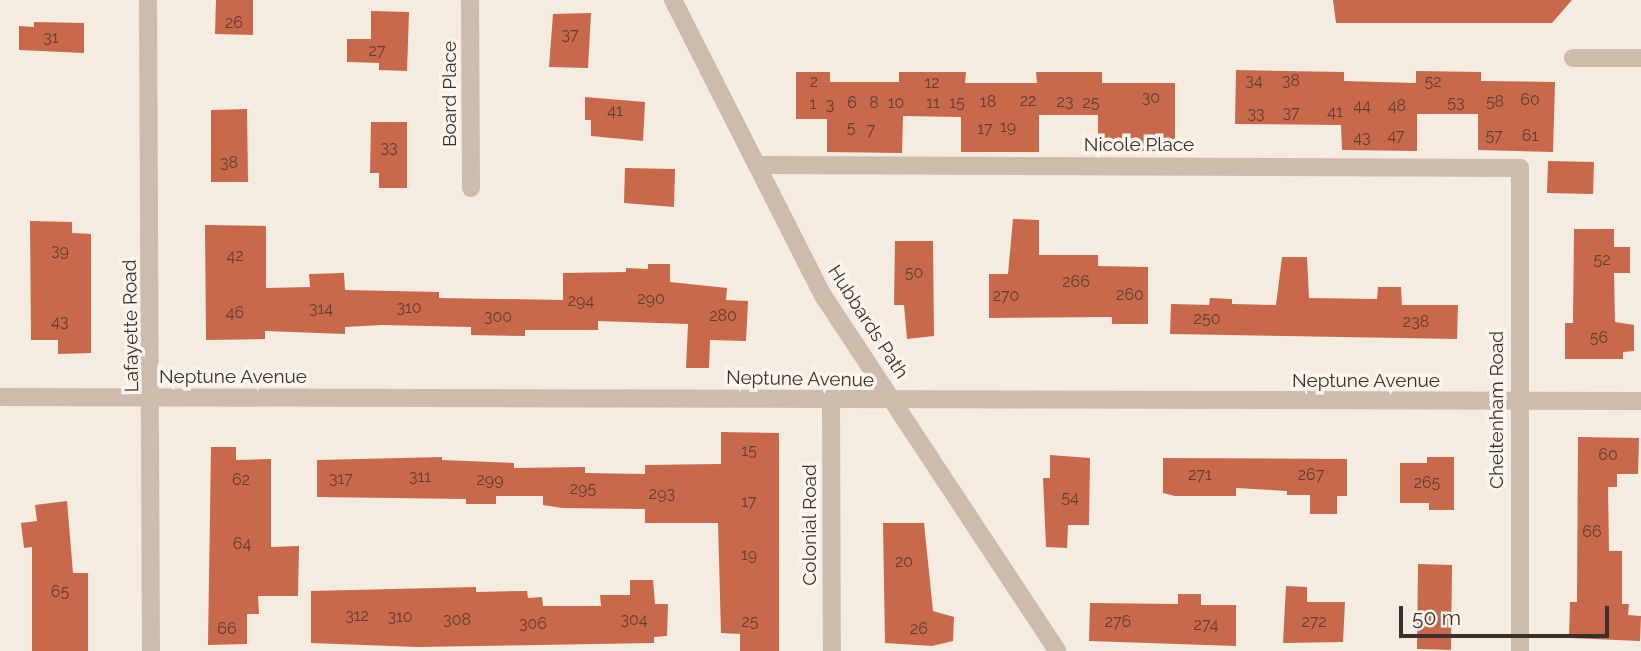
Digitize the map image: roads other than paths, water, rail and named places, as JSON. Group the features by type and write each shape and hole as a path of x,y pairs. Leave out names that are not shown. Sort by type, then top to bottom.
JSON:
{"street":[{"name":"Lafayette Road","path":"148,0 153,398 151,651"},
{"name":"Board Place","path":"470,0 471,188"},
{"name":"Hubbards Path","path":"673,0 824,297 1057,651"},
{"path":"1573,58 1641,58"},
{"name":"Nicole Place","path":"757,165 1520,169"},
{"name":"Cheltenham Road","path":"1520,169 1520,651"},
{"name":"Neptune Avenue","path":"0,397 1641,401"},
{"name":"Colonial Road","path":"831,400 832,651"}]}
